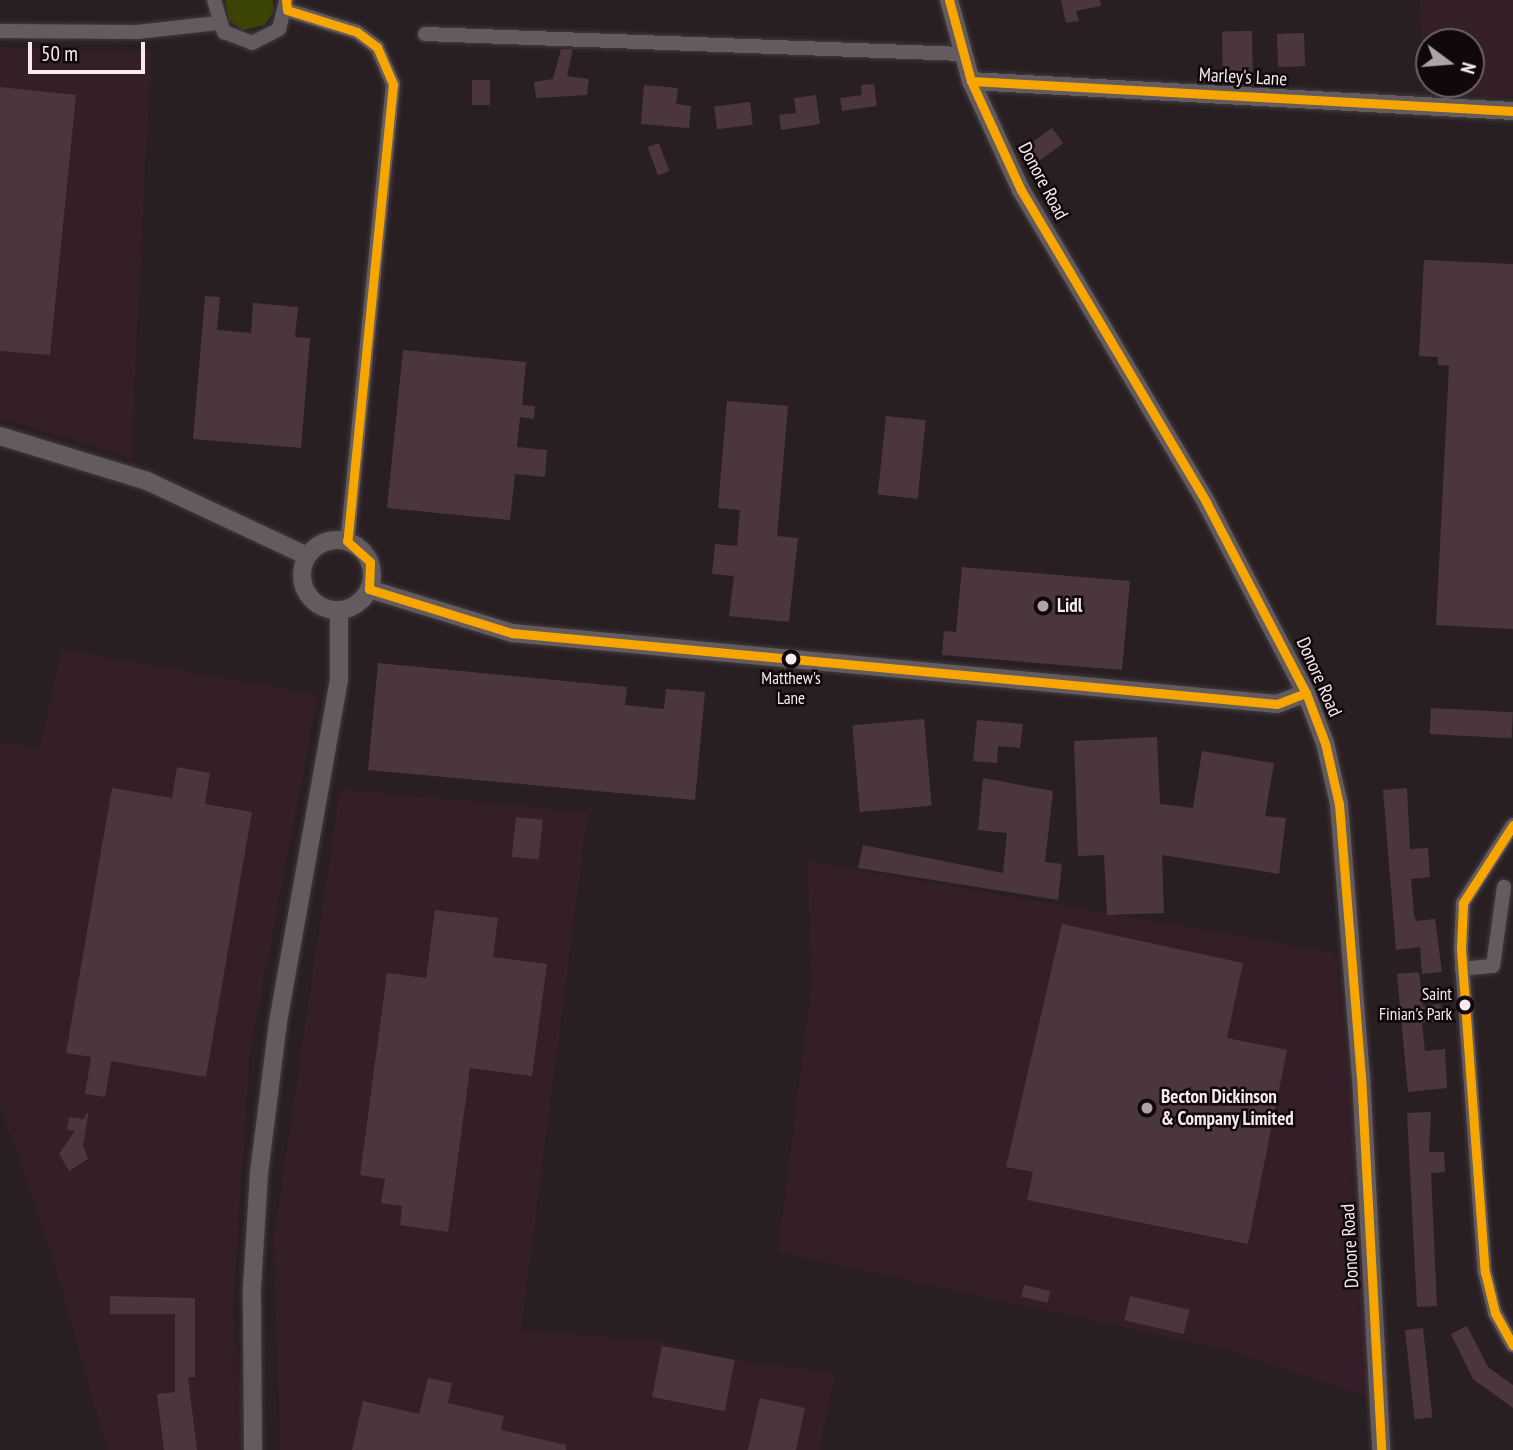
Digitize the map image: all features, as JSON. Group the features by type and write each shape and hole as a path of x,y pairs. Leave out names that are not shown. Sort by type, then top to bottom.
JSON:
{"street":[{"path":"214,0 217,23 234,39 252,43 279,29 286,5 358,32 377,47 393,84 347,541"},
{"name":"Donore Road","path":"948,0 971,81 1021,191 1206,502 1306,693 1339,804 1381,1450"},
{"path":"0,31 137,32 217,23"},
{"path":"425,34 964,54"},
{"name":"Marley's Lane","path":"971,81 1513,110"},
{"path":"0,436 147,481 307,556"},
{"path":"347,541 370,562 369,589 361,601 339,611 312,601 304,589 307,556 323,542 347,541"},
{"path":"369,589 512,633 1277,704 1306,693"},
{"path":"253,1450 251,1288 259,1173 278,1021 339,680 339,611"},
{"path":"1513,825 1463,902 1462,969 1485,1272 1495,1313 1513,1345"},
{"path":"1462,969 1493,966 1504,887"}],"shaded area":[{"path":"1420,0 1513,0 1513,96 1485,95 1485,28 1421,28"},
{"path":"0,47 151,51 131,458 0,418"},
{"path":"62,649 318,695 250,1052 233,1303 245,1450 107,1450 54,1262 0,1106 0,742 40,747"},
{"path":"340,789 588,812 521,1329 661,1342 735,1360 836,1373 819,1450 280,1450 274,1236"},
{"path":"807,861 1337,953 1379,1401 1226,1350 778,1252 812,981"}],"green space":[{"path":"225,0 273,0 274,11 265,25 242,30 229,20"}],"building":[{"path":"1061,0 1100,0 1101,6 1076,11 1079,21 1066,23"},
{"path":"1252,31 1253,76 1223,77 1222,32"},
{"path":"1304,33 1305,66 1278,67 1277,34"},
{"path":"561,49 573,49 567,76 589,79 587,95 536,98 534,82 553,79"},
{"path":"472,80 490,80 490,105 472,105"},
{"path":"874,84 877,106 842,111 840,98 862,95 861,85"},
{"path":"644,85 678,88 676,104 691,106 689,128 641,124"},
{"path":"0,87 76,95 50,355 0,351"},
{"path":"816,95 820,124 781,130 779,115 796,113 794,98"},
{"path":"750,102 753,125 717,129 714,106"},
{"path":"1052,128 1063,143 1040,160 1029,145"},
{"path":"659,143 669,171 658,175 648,147"},
{"path":"1424,260 1513,264 1513,629 1436,625 1449,366 1438,365 1438,357 1419,356"},
{"path":"205,296 220,297 217,330 251,333 253,303 298,307 295,337 310,338 301,448 193,439"},
{"path":"403,350 526,362 522,405 535,406 534,419 520,417 517,447 547,450 545,477 515,474 510,520 387,508"},
{"path":"727,401 788,406 777,536 798,538 789,622 729,616 734,576 712,574 715,544 737,546 740,510 718,508"},
{"path":"886,416 926,420 918,499 878,495"},
{"name":"Lidl","path":"962,567 1130,581 1122,670 942,655 944,631 956,632"},
{"path":"378,663 627,687 625,705 664,709 666,689 705,692 695,800 368,770"},
{"path":"1431,708 1513,712 1512,738 1430,734"},
{"path":"924,719 932,806 860,812 852,725"},
{"path":"977,720 1023,724 1020,748 998,746 997,763 973,761"},
{"path":"1157,737 1160,804 1193,808 1202,751 1274,763 1265,816 1286,818 1279,874 1162,855 1164,913 1107,915 1104,855 1078,856 1074,741"},
{"path":"177,767 210,773 205,804 252,812 206,1077 111,1061 105,1097 85,1094 91,1057 66,1053 112,788 172,798"},
{"path":"983,778 1053,791 1045,862 1062,864 1058,900 858,868 863,845 1003,873 1007,833 978,830"},
{"path":"1407,788 1410,849 1428,848 1430,877 1411,879 1414,914 1416,921 1435,919 1442,972 1422,974 1420,947 1396,950 1383,790"},
{"path":"516,817 543,820 539,860 512,857"},
{"path":"435,910 498,918 493,957 547,964 532,1076 470,1068 448,1232 400,1225 402,1206 381,1203 385,1179 360,1175 387,973 426,978"},
{"name":"Becton Dickinson & Company Limited","path":"1062,924 1243,963 1227,1038 1287,1050 1248,1244 1027,1200 1033,1172 1006,1167"},
{"path":"1419,972 1423,1006 1441,1004 1442,1021 1422,1023 1425,1051 1445,1049 1447,1088 1408,1092 1397,974"},
{"path":"89,1110 83,1145 88,1159 69,1171 59,1154 75,1131 67,1130 69,1117 83,1119"},
{"path":"1431,1112 1429,1152 1444,1152 1445,1172 1431,1173 1437,1306 1417,1307 1407,1113"},
{"path":"1024,1285 1050,1291 1048,1303 1021,1297"},
{"path":"110,1296 195,1298 195,1377 188,1377 197,1450 164,1450 157,1394 175,1392 175,1314 110,1314"},
{"path":"1130,1296 1189,1310 1184,1334 1124,1320"},
{"path":"1467,1326 1488,1367 1513,1385 1513,1408 1473,1379 1451,1334"},
{"path":"1423,1328 1432,1418 1415,1419 1405,1330"},
{"path":"662,1346 735,1360 725,1411 652,1397"},
{"path":"428,1378 452,1383 448,1403 504,1416 501,1430 566,1445 566,1450 352,1450 363,1401 419,1414"},
{"path":"760,1398 805,1408 796,1450 748,1450"}],"transit line":[{"path":"286,0 287,10 357,32 377,47 393,84 347,541 370,562 369,589 512,633 1277,704 1306,693"},
{"path":"949,0 971,81 1021,190 1206,502 1306,693 1325,743 1339,804 1361,1075 1381,1450"},
{"path":"971,81 1513,111"},
{"path":"1513,825 1463,903 1461,949 1485,1272 1495,1313 1513,1345"}],"place":[{"name":"Lidl","path":"1043,606"},
{"name":"Matthew's Lane","path":"791,659"},
{"name":"Saint Finian's Park","path":"1465,1005"},
{"name":"Becton Dickinson & Company Limited","path":"1147,1108"}]}
